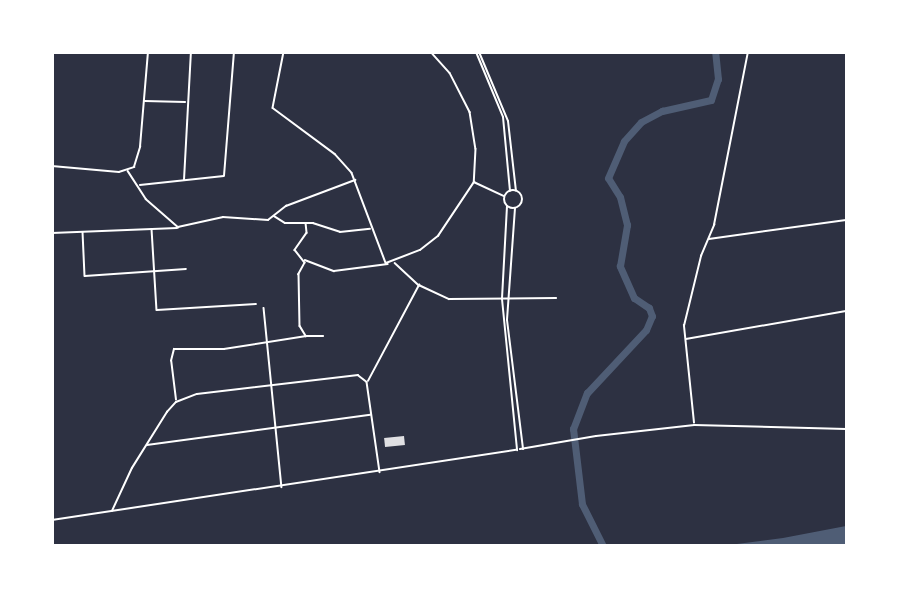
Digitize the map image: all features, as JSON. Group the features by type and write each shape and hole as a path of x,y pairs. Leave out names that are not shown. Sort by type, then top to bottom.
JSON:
{"street":[{"path":"128,171 137,161 148,52"},
{"path":"184,181 191,52"},
{"path":"139,185 221,178 225,173 234,52"},
{"path":"284,52 273,108 335,154 356,180 372,229 388,264"},
{"path":"306,223 307,233 295,250 304,260 334,271 395,263 438,236 474,182 476,149 470,112 450,73 431,52"},
{"path":"477,52 503,117 510,190"},
{"path":"477,52 508,121 516,191 522,200 515,208 508,299 510,364 520,449"},
{"path":"694,425 685,339 689,297 708,239 748,52"},
{"path":"144,101 187,102"},
{"path":"52,166 128,171 146,199 178,227"},
{"path":"52,233 178,227 224,217 268,220 294,202 356,180"},
{"path":"474,182 504,196 507,206 502,299 520,449"},
{"path":"504,196 510,190"},
{"path":"510,190 516,191"},
{"path":"507,206 515,208"},
{"path":"274,216 285,223 306,223 340,232 372,229"},
{"path":"708,239 846,220"},
{"path":"152,229 157,310 256,304"},
{"path":"82,232 85,276 155,268 186,269"},
{"path":"304,260 299,274 299,311 306,336"},
{"path":"395,263 419,285 449,299 556,298"},
{"path":"380,473 367,382 419,285"},
{"path":"264,308 282,488"},
{"path":"685,339 846,311"},
{"path":"176,402 171,362 174,349 224,349 306,336 323,336"},
{"path":"111,512 146,445 176,402 197,394 273,387 355,374 367,382"},
{"path":"146,445 372,415"},
{"path":"52,519 282,488 596,436 694,425 846,429"}],"water":[{"path":"846,526 846,545 729,545 783,538"}],"building":[{"path":"404,436 405,445 385,447 384,438"}],"waterway":[{"path":"603,546 582,504 573,429 587,393 646,330 652,316 649,308 634,298 620,266 627,225 620,197 608,178 624,141 641,122 662,111 711,100 718,79 715,52"}]}
